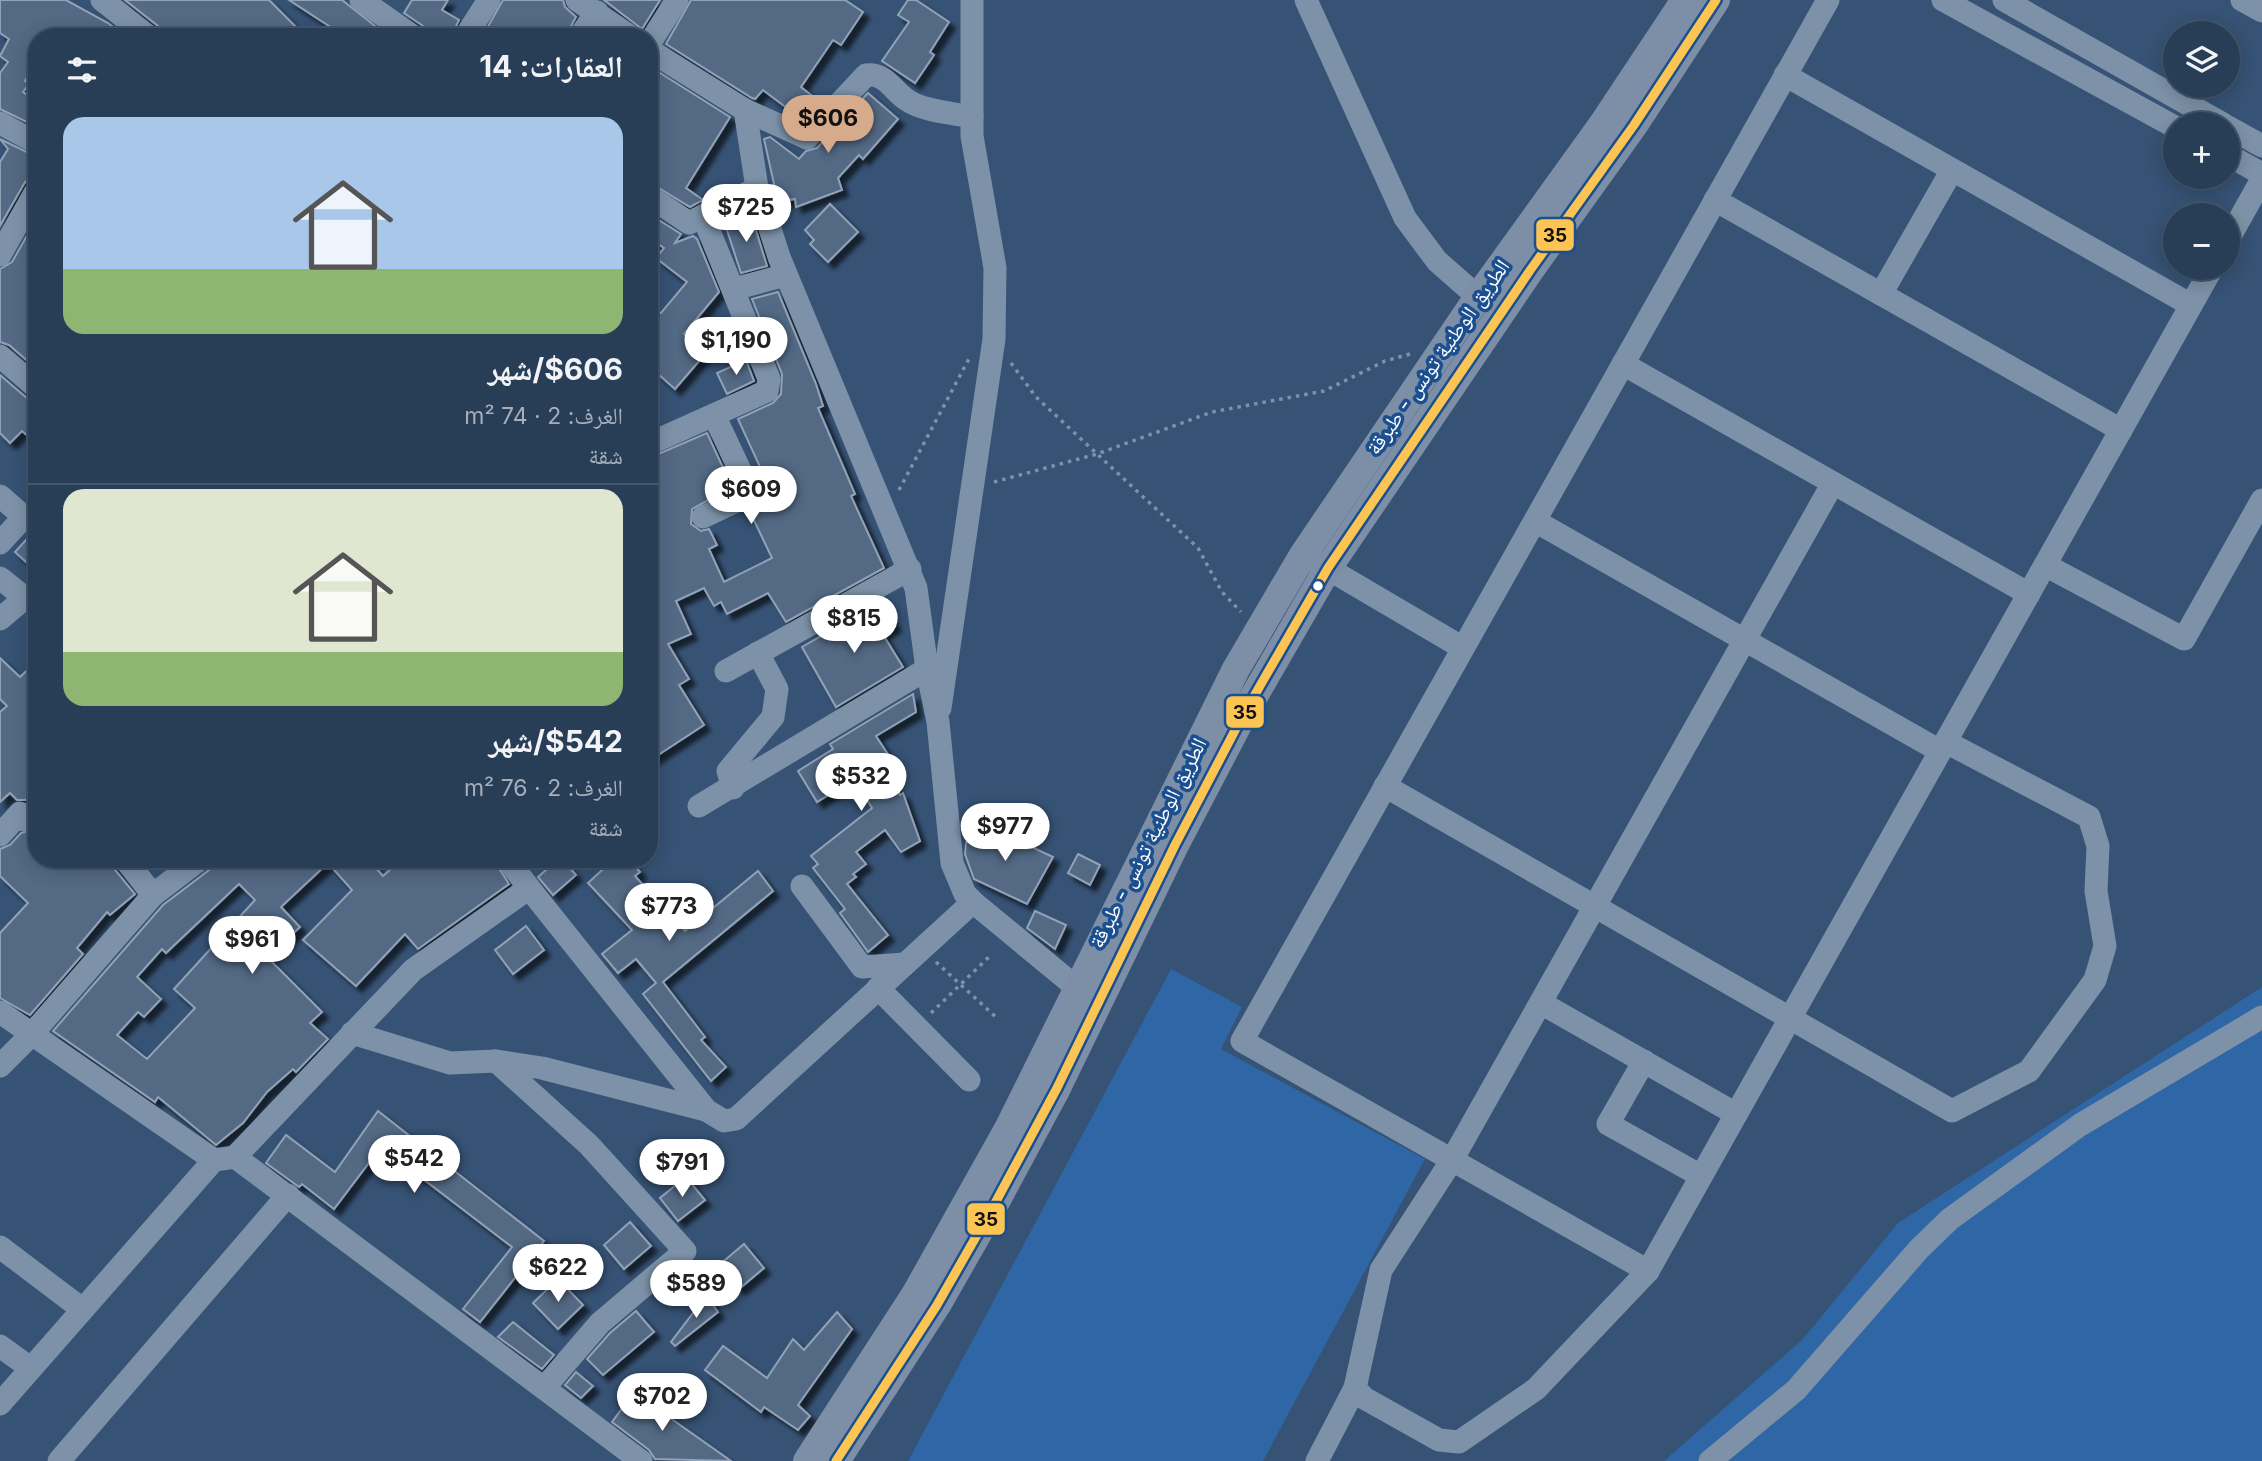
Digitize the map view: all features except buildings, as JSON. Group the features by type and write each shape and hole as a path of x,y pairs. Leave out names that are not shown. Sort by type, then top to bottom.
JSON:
{"main road":[{"name":"الطريق الوطنية تونس - طبرقة","path":"807,1461 916,1293 1009,1127 1236,669 1303,555 1478,297 1602,125 1685,0"},
{"name":"الطريق الوطنية تونس - طبرقة","path":"836,1461 937,1305 993,1207 1057,1088 1175,845 1242,717 1328,568 1516,292 1634,125 1716,0"}],"street":[{"path":"102,0 138,28"},
{"path":"361,0 401,28"},
{"path":"471,28 489,0"},
{"path":"577,0 619,28"},
{"path":"658,30 677,0"},
{"path":"938,722 994,339 995,268 972,136 972,0"},
{"path":"1306,0 1405,218 1437,261 1478,297"},
{"path":"1648,1271 1242,1041 1828,0"},
{"path":"1943,0 2163,120"},
{"path":"2004,0 2202,112"},
{"path":"2242,0 2262,11"},
{"path":"585,28 597,12"},
{"path":"658,56 745,110 807,138 866,75 881,76 908,102 972,117"},
{"path":"1785,75 2191,305"},
{"path":"745,110 757,187 786,275 916,588 927,669 938,722 952,863 965,894 1076,988"},
{"path":"0,123 28,138"},
{"path":"2240,134 2262,146"},
{"path":"2240,163 2262,177 2240,218"},
{"path":"1881,295 1952,170"},
{"path":"658,202 689,223 757,187"},
{"path":"1715,200 2121,430"},
{"path":"0,255 28,205"},
{"path":"658,440 767,391 769,386 769,379 703,216"},
{"path":"734,289 786,275"},
{"path":"1355,1388 1364,1398 1439,1440 1454,1452 1536,1389 1648,1271 2205,280"},
{"path":"0,356 28,380"},
{"path":"1622,364 2029,594"},
{"path":"703,517 751,494 714,415"},
{"path":"1317,1461 1355,1388 1381,1270 1452,1160 1833,483"},
{"path":"0,496 24,517 0,543"},
{"path":"2045,565 2184,639 2262,500"},
{"path":"1385,786 1952,1111 2029,1071 2095,980 2105,946 2096,891 2098,846 2089,817 1943,746 1535,521"},
{"path":"1303,555 1463,648"},
{"path":"726,671 909,569"},
{"path":"0,578 25,598 0,620"},
{"path":"733,788 727,771 774,717 777,689 758,653"},
{"path":"699,806 927,669"},
{"path":"0,835 20,813 24,820 28,817"},
{"path":"132,868 153,895"},
{"path":"0,1066 31,1035 153,895 188,868"},
{"path":"515,868 706,1111"},
{"path":"802,886 862,967 913,956"},
{"path":"0,1404 29,1367 224,1158 352,1033 412,970 529,888"},
{"path":"352,1033 450,1063 496,1061 542,1068 706,1111 724,1121 736,1119 973,902"},
{"path":"878,988 969,1080"},
{"path":"1541,1003 1736,1114"},
{"path":"0,1012 31,1035 224,1158 288,1195 641,1461"},
{"path":"1710,1461 1796,1390 1919,1249 1950,1219 2080,1125 2262,1017"},
{"path":"496,1061 589,1145 684,1251 600,1323 544,1388"},
{"path":"1644,1061 1608,1124 1701,1177"},
{"path":"59,1461 288,1195"},
{"path":"0,1247 82,1309"},
{"path":"0,1346 29,1367"}],"path":[{"path":"885,516 969,356 994,339 1036,397 1199,548 1222,592 1259,631"},
{"path":"972,489 1097,453 1212,412 1324,391 1385,361 1419,352 1439,354"},
{"path":"923,1019 992,954"},
{"path":"913,956 962,985 998,1019"}],"shaded area":[{"path":"1171,969 1242,1007 1221,1049 1425,1159 1263,1461 908,1461"},
{"path":"2262,987 2262,1461 1664,1461 1803,1339 1898,1223"}],"transit line":[{"name":"35","path":"836,1461 937,1305 993,1207 1057,1088 1175,845 1242,717 1328,568 1531,269 1634,125 1716,0"}]}
